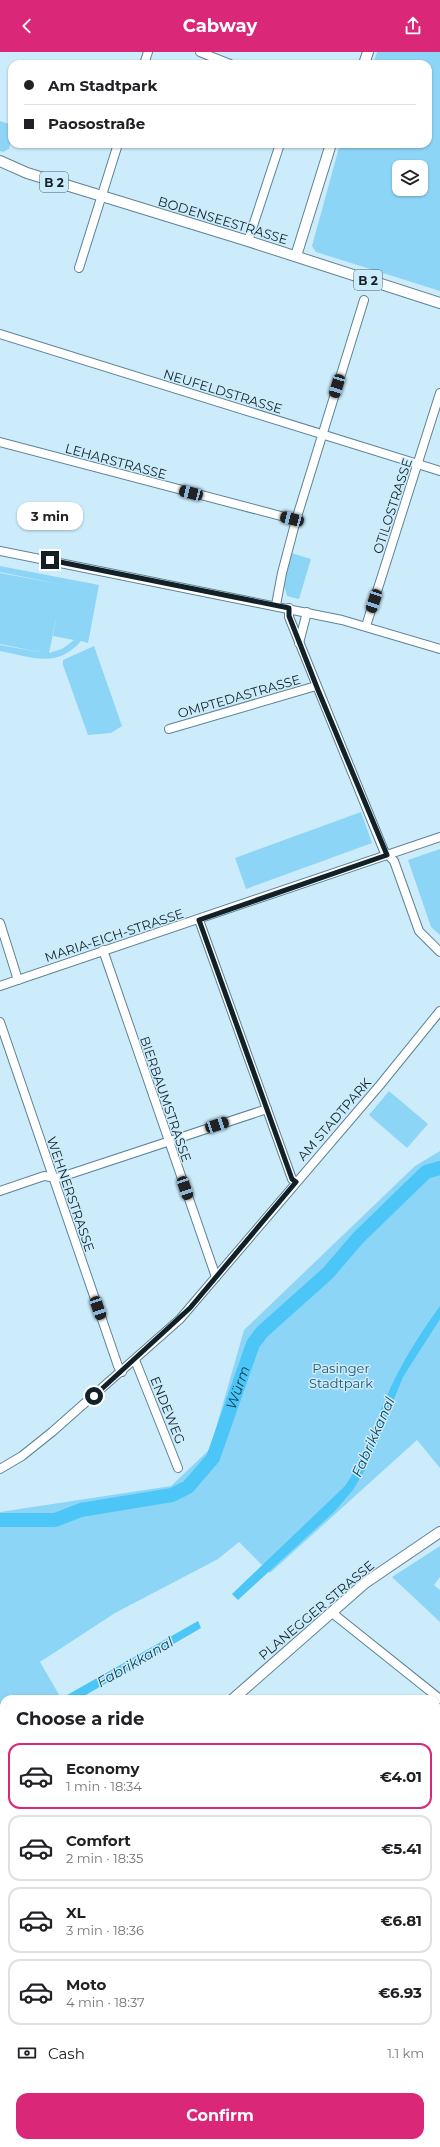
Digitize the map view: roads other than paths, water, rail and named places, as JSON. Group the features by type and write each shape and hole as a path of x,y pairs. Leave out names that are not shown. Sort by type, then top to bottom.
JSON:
{"main road":[{"path":"296,256 330,148"},
{"name":"BODENSEESTRASSE","path":"0,161 27,173 296,256 440,303"},
{"name":"PLANEGGER STRASSE","path":"237,1695 365,1583 440,1532"}],"street":[{"path":"200,52 220,60"},
{"path":"79,268 100,196 117,148"},
{"path":"248,241 279,148"},
{"path":"276,605 282,573 296,520 364,300"},
{"name":"NEUFELDSTRASSE","path":"0,334 323,434 440,472"},
{"name":"OTILOSTRASSE","path":"366,626 440,393"},
{"name":"LEHARSTRASSE","path":"0,442 296,520"},
{"path":"0,551 276,605 366,626 440,649"},
{"path":"289,608 289,616 316,686 387,855 394,861 419,930 440,952"},
{"path":"299,643 307,612"},
{"name":"OMPTEDASTRASSE","path":"169,729 316,686"},
{"name":"MARIA-EICH-STRASSE","path":"0,986 103,950 199,920 440,837"},
{"path":"199,920 292,1179 296,1182"},
{"path":"0,924 18,980"},
{"name":"BIERBAUMSTRASSE","path":"103,950 216,1277"},
{"name":"AM STADTPARK","path":"0,1469 22,1456 52,1432 122,1372 180,1319 380,1085 440,1011"},
{"name":"WEHNERSTRASSE","path":"0,1022 52,1177 118,1366 122,1372"},
{"path":"0,1191 44,1176 58,1178 267,1109"},
{"name":"ENDEWEG","path":"135,1360 178,1468"},
{"path":"331,1612 435,1695"}],"water":[{"name":"Fabrikkanal","path":"440,1306 440,1319 403,1377 366,1468 353,1490 334,1512 238,1600 232,1594 345,1486 363,1454 397,1374 417,1339"},
{"name":"Fabrikkanal","path":"198,1621 201,1628 86,1695 67,1695"}],"waterway":[{"name":"Würm","path":"0,1520 55,1520 81,1510 172,1495 188,1487 213,1458 253,1344 262,1332 328,1273 358,1238 426,1172 440,1168"}],"park label":[{"name":"Pasinger Stadtpark","path":"341,1376"}]}
